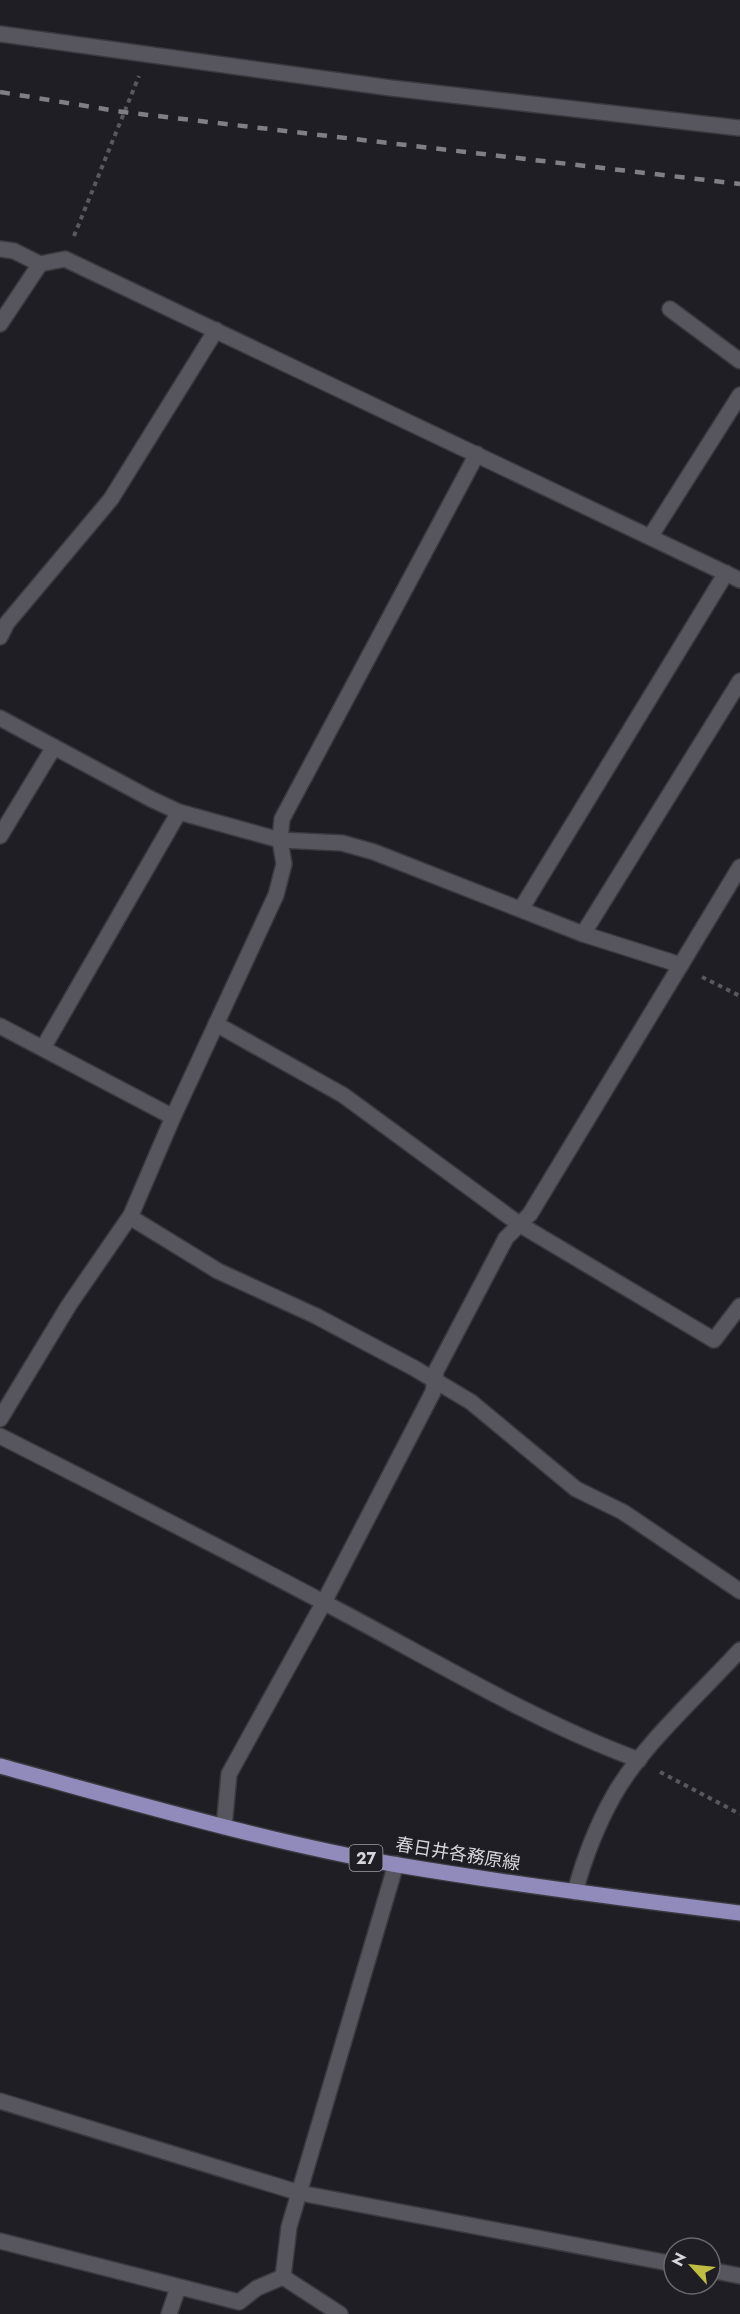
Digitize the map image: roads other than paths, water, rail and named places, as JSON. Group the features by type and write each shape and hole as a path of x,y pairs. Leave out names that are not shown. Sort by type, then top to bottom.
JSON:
{"main road":[{"name":"春日井各務原線","path":"0,1766 224,1827 396,1864 575,1892 740,1913"}],"street":[{"path":"0,34 391,88 740,128"},
{"path":"0,249 14,251 40,264 65,259 733,576 521,909"},
{"path":"0,324 40,264"},
{"path":"670,309 740,361"},
{"path":"0,638 8,623 111,499 216,330"},
{"path":"650,537 740,395"},
{"path":"0,1419 69,1305 130,1217 173,1117 276,896 284,864 280,840 282,819 477,454"},
{"path":"583,934 740,681"},
{"path":"0,718 179,812 280,840 342,843 374,852 583,934 681,965"},
{"path":"0,836 54,747"},
{"path":"43,1048 179,812"},
{"path":"224,1827 229,1774 324,1602 433,1392 436,1371 506,1238 530,1214 740,867"},
{"path":"216,1024 343,1095 519,1224 714,1340 740,1306"},
{"path":"0,1026 173,1117"},
{"path":"130,1217 218,1270 316,1316 414,1368 471,1402 576,1489 623,1512 740,1591"},
{"path":"0,1436 324,1602 469,1682 600,1745 639,1760"},
{"path":"575,1892 583,1862 614,1795 639,1760 740,1650"},
{"path":"283,2277 289,2227 396,1864"},
{"path":"0,2101 300,2193 662,2262"},
{"path":"0,2241 239,2302 257,2288 283,2277"},
{"path":"722,2272 740,2276"},
{"path":"283,2277 340,2314"},
{"path":"169,2314 178,2288"}],"railway":[{"path":"0,92 123,112 740,184"}]}
